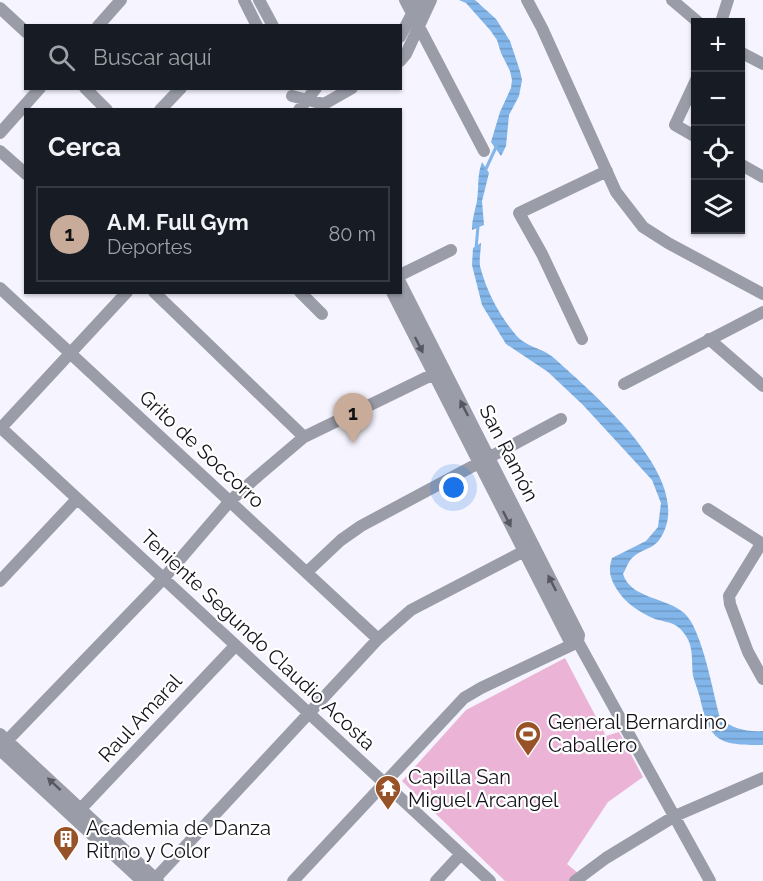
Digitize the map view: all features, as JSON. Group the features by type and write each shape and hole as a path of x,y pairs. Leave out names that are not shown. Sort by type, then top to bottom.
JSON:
{"street":[{"path":"100,24 122,0"},
{"path":"244,0 252,23"},
{"path":"259,0 272,24"},
{"path":"405,0 484,151"},
{"path":"402,33 419,0"},
{"path":"402,59 431,0"},
{"path":"527,0 542,27 616,192 643,227 763,294"},
{"path":"672,0 693,18"},
{"path":"721,18 728,0"},
{"path":"0,8 24,30"},
{"path":"745,54 763,64"},
{"path":"0,133 38,90"},
{"path":"87,90 105,108"},
{"path":"162,108 179,90"},
{"path":"308,107 315,90"},
{"path":"308,107 347,90"},
{"path":"295,91 308,107"},
{"path":"691,91 675,125 691,134"},
{"path":"0,151 24,172"},
{"path":"745,166 763,177"},
{"path":"582,339 542,254 519,213 607,171"},
{"path":"402,274 451,250"},
{"name":"San Ramón","path":"402,287 439,371 529,549 579,635 578,642 710,881"},
{"name":"Grito de Soccorro","path":"0,288 378,639"},
{"path":"0,428 125,294"},
{"path":"156,294 304,437"},
{"path":"302,294 322,314"},
{"name":"San Ramón","path":"393,294 439,371"},
{"path":"624,384 763,312"},
{"path":"709,339 763,386"},
{"path":"439,371 304,437 230,501 163,579 2,743 77,813 155,880 378,639 411,610 529,549"},
{"path":"307,572 341,540 361,526 561,419"},
{"name":"Teniente Segundo Claudio Acosta","path":"0,428 490,881"},
{"path":"0,581 76,499"},
{"path":"708,509 762,544 729,596 748,652 763,679"},
{"path":"293,881 464,698 578,642"},
{"name":"Raul Amaral","path":"77,813 235,646"},
{"path":"581,879 625,846 675,816 763,778"},
{"path":"77,813 142,881"},
{"path":"436,881 462,854"}],"shaded area":[{"name":"General Bernardino Caballero","path":"565,658 606,736 619,732 643,777 608,802 567,864 578,873 569,881 505,881 402,781 466,710"}],"water":[{"path":"459,0 475,0 496,19 510,41 520,71 522,80 519,96 509,115 506,146 501,156 491,142 500,112 511,88 510,71 497,40 490,30 466,3"},
{"path":"482,162 489,173 482,201 484,225 472,230 479,172"},
{"path":"481,243 480,263 486,284 509,327 524,342 554,358 590,391 632,434 649,458 662,483 668,506 665,529 654,545 632,558 623,574 633,588 684,613 696,632 701,646 720,718 740,729 763,731 763,745 726,742 712,732 693,676 689,641 683,631 669,622 655,619 638,610 623,598 616,588 610,574 612,558 646,541 658,527 661,503 652,480 583,405 548,372 506,344 482,305 472,265 473,248"}],"waterway":[{"path":"485,171 497,145"},
{"path":"476,249 478,226"}],"place":[{"name":"A.M. Full Gym","path":"353,443"},
{"name":"General Bernardino Caballero","path":"528,757"},
{"name":"Capilla San Miguel Arcangel","path":"388,811"},
{"name":"Academia de Danza Ritmo y Color","path":"66,862"}]}
